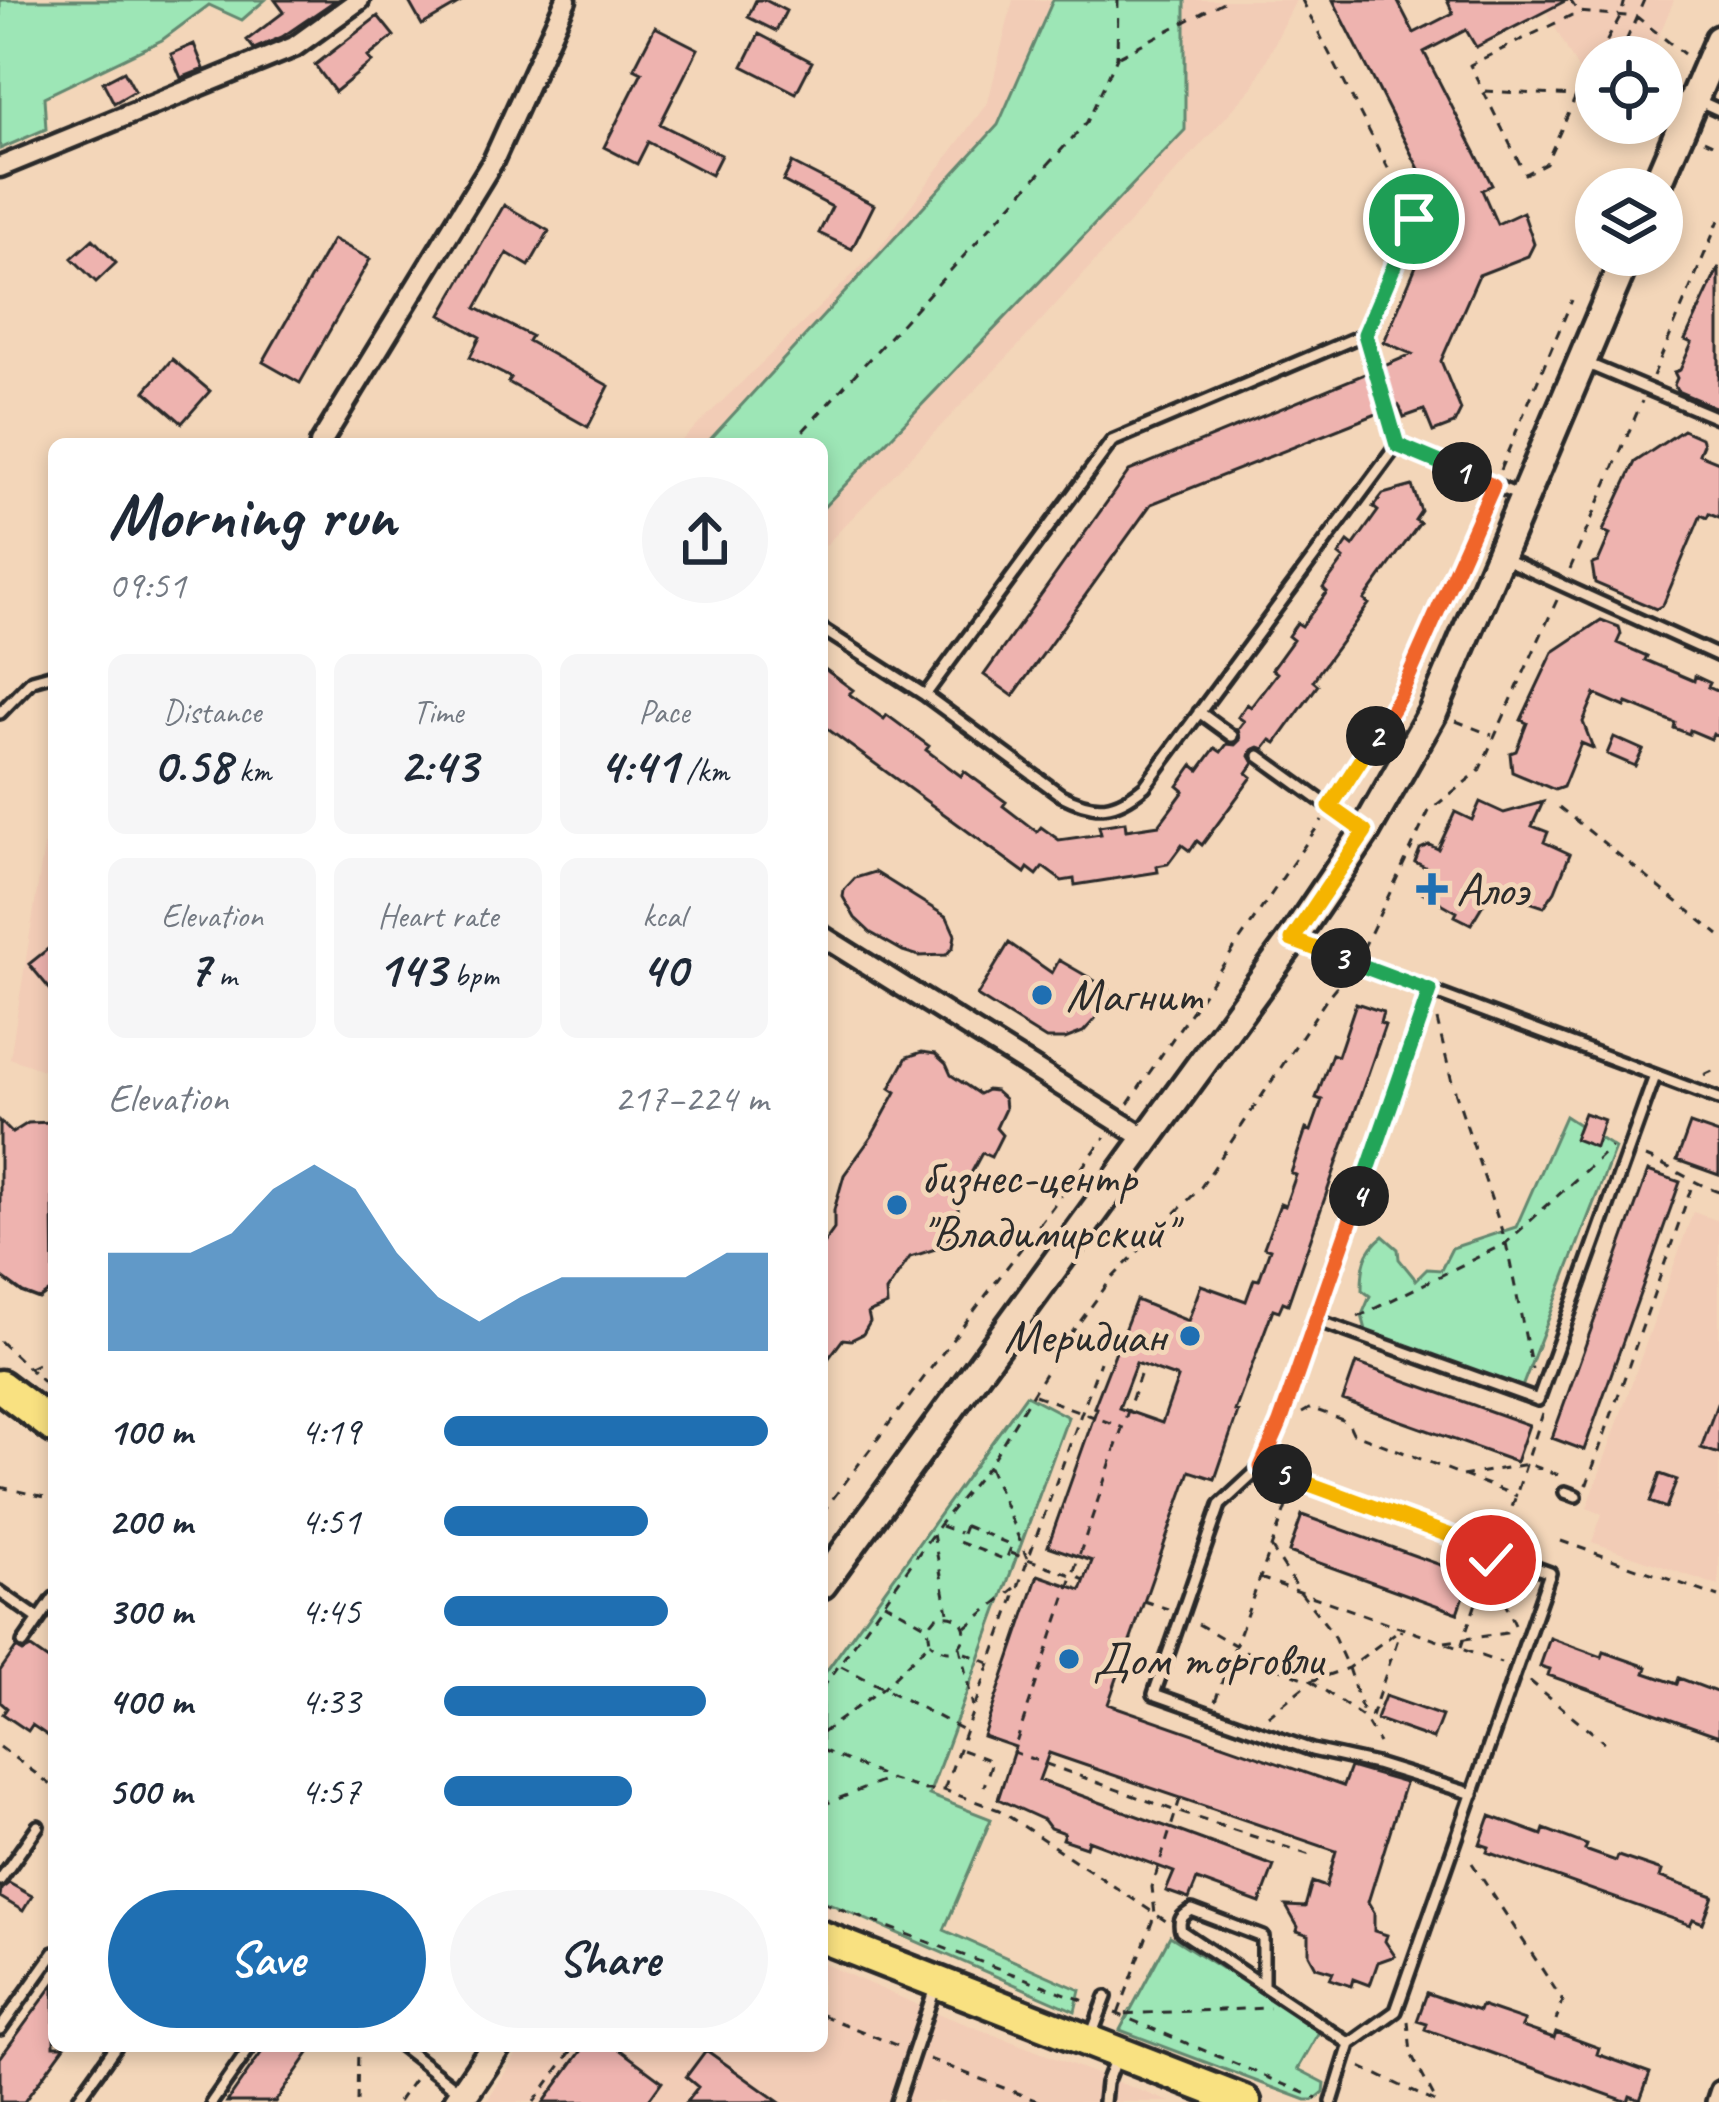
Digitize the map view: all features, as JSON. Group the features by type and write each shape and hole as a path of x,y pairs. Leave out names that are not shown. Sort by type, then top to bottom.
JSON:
{"main road":[{"path":"1668,168 1706,104 1719,40"},
{"path":"828,1576 1292,940 1365,832 1432,712 1619,276"},
{"path":"0,1386 48,1422"},
{"path":"828,1939 1245,2102"},
{"path":"460,2098 492,2052"}],"street":[{"path":"0,167 295,47 359,0"},
{"path":"324,438 493,161 566,0"},
{"path":"828,940 1145,1138"},
{"path":"1714,2102 1719,2090"}],"lane":[{"path":"1397,445 1365,334 1414,219"},
{"path":"925,695 1112,441 1365,334"},
{"path":"1582,362 1719,419"},
{"path":"1397,445 1525,498"},
{"path":"828,633 925,695 1061,795 1082,806 1105,808 1127,801 1145,786 1397,445"},
{"path":"1500,556 1719,656"},
{"path":"0,713 32,680 48,676"},
{"path":"1199,712 1232,736"},
{"path":"1259,756 1365,832"},
{"path":"1292,940 1719,1099"},
{"path":"1430,991 1280,1423 1261,1467 1220,1504 1154,1694 1312,1750 1473,1794"},
{"path":"1316,1320 1541,1406 1655,1076"},
{"path":"1261,1467 1550,1573 1396,2011 1350,2044 1329,2102"},
{"path":"0,1592 39,1619"},
{"path":"23,1642 48,1606"},
{"path":"0,1880 38,1826"},
{"path":"1263,1985 1263,1937 1192,1910 1182,1916 1181,1931 1350,2044"},
{"path":"0,2029 48,1961"},
{"path":"897,2102 937,1982"},
{"path":"1103,2002 1104,2102"},
{"path":"76,2102 112,2052"},
{"path":"212,2102 247,2052"},
{"path":"408,2052 460,2098"}],"path":[{"path":"797,438 1087,122 1118,57 1118,0"},
{"path":"1118,57 1228,0"},
{"path":"1302,0 1414,219"},
{"path":"1570,0 1578,12"},
{"path":"1609,36 1625,0"},
{"path":"1628,36 1644,0"},
{"path":"1575,98 1546,163 1525,174 1470,65 1578,12 1637,17 1686,56"},
{"path":"1483,91 1575,96"},
{"path":"1700,139 1719,147"},
{"path":"828,1681 988,1465 1060,1348 1112,1278 1201,1187 1330,994 1356,964 1429,811 1479,771 1564,585 1719,220"},
{"path":"828,1505 1118,1120 1400,696 1572,300"},
{"path":"1449,718 1494,736"},
{"path":"1559,808 1719,935"},
{"path":"1430,991 1452,1082 1506,1243 1541,1406 1528,1464 1461,1649"},
{"path":"1340,1329 1372,1308 1506,1243 1617,1142"},
{"path":"1638,1154 1719,1192"},
{"path":"1588,1484 1693,1183"},
{"path":"0,1341 48,1387"},
{"path":"27,1369 48,1359"},
{"path":"944,1790 1100,1362"},
{"path":"1140,1375 1013,1752 1310,1855"},
{"path":"1033,1394 1122,1428"},
{"path":"1280,1423 1311,1408 1348,1422 1353,1433 1517,1496"},
{"path":"1462,1476 1528,1464 1568,1478"},
{"path":"988,1465 1028,1560"},
{"path":"0,1486 48,1498"},
{"path":"1210,1714 1292,1488"},
{"path":"939,1525 962,1534"},
{"path":"965,1526 1012,1545 1009,1553 1006,1560 958,1542 965,1526"},
{"path":"933,1534 949,1614"},
{"path":"1561,1541 1719,1597"},
{"path":"1271,1547 1331,1631 1378,1743"},
{"path":"1009,1553 1085,1580"},
{"path":"1652,1573 1655,1564"},
{"path":"1444,1643 1518,1632 1489,1568"},
{"path":"1259,1578 1517,1672 1604,1742"},
{"path":"965,1628 1019,1585"},
{"path":"1144,1601 1182,1614 1266,1664 1311,1681 1368,1718"},
{"path":"884,1602 928,1627"},
{"path":"974,1709 961,1650 965,1628 959,1618 936,1616 928,1627 930,1642 938,1650 961,1650 990,1664"},
{"path":"1257,1724 1311,1681 1348,1668 1402,1629"},
{"path":"1368,1718 1402,1629"},
{"path":"828,1729 884,1687 930,1642"},
{"path":"839,1665 966,1731"},
{"path":"0,1747 48,1783"},
{"path":"959,1749 992,1761 984,1786"},
{"path":"828,1753 889,1779 944,1790 999,1810 1181,1931"},
{"path":"828,1803 889,1779"},
{"path":"1118,2014 1155,1914 1152,1887 1180,1799"},
{"path":"1472,1863 1563,2001 1556,2020"},
{"path":"828,1904 1103,2002 1118,2014 1329,2102"},
{"path":"1118,2014 1295,2007"},
{"path":"1407,2013 1411,2054 1436,2102"},
{"path":"828,2017 1040,2102"},
{"path":"357,2102 358,2052"},
{"path":"534,2102 571,2052"},
{"path":"1345,2060 1436,2102"}],"shaded area":[{"path":"1013,0 1296,0 1253,87 1018,346 828,543 828,438 684,438 877,251 988,102"},
{"path":"1540,0 1674,0 1659,36 1575,36 1575,64"},
{"path":"48,822 48,1072 10,1058"},
{"path":"1693,1212 1719,1221 1719,1586 1592,1542 1602,1514 1587,1508"},
{"path":"828,1966 934,2012 1170,2102 486,2102 518,2052 828,2052"}],"green space":[{"path":"0,0 265,0 242,20 209,5 162,40 44,97 46,129 0,149"},
{"path":"1053,0 1185,0 1185,130 828,503 828,438 711,438 998,125"},
{"path":"1565,1116 1615,1148 1522,1387 1367,1334 1362,1315 1370,1296 1362,1290 1363,1274 1365,1260 1377,1242 1383,1236 1398,1249 1399,1259 1416,1280 1427,1269 1441,1270 1452,1248 1516,1227"},
{"path":"1026,1395 1068,1417 929,1795 991,1819 944,1930 1080,1990 1075,2011 828,1903 828,1669"},
{"path":"1170,1936 1320,2030 1298,2069 1325,2083 1324,2092 1306,2100 1120,2030"}],"building":[{"path":"275,0 336,0 282,37 254,49 247,40 284,12"},
{"path":"408,0 465,0 422,25"},
{"path":"756,0 786,11 776,31 748,17"},
{"path":"1333,0 1397,0 1414,33 1453,13 1447,0 1567,0 1476,47 1466,30 1424,52 1492,185 1482,190 1497,224 1523,212 1534,244 1528,256 1479,275 1441,361 1461,410 1454,424 1433,432 1424,410 1404,417 1399,405 1395,407 1384,366 1412,354 1384,342 1424,247 1436,253 1446,222"},
{"path":"378,16 394,36 368,57 372,62 335,92 315,65"},
{"path":"655,27 698,49 660,124 721,155 711,175 648,142 637,164 604,147 642,72 634,68"},
{"path":"759,34 812,62 796,93 743,66"},
{"path":"194,44 204,69 181,78 171,54"},
{"path":"124,71 135,91 114,103 103,82"},
{"path":"792,163 874,205 852,249 819,233 832,207 783,181"},
{"path":"504,205 549,231 529,266 507,253 476,308 531,336 528,341 609,386 588,427 470,357 480,337 441,315"},
{"path":"93,239 116,263 96,282 72,258"},
{"path":"333,239 370,259 300,383 263,362"},
{"path":"1719,267 1719,409 1677,391 1674,372 1680,370 1692,343 1685,340"},
{"path":"172,359 210,391 182,423 145,391"},
{"path":"1367,373 1379,413 1151,504 1013,696 984,675 1129,471"},
{"path":"1683,430 1701,438 1699,454 1719,462 1719,518 1701,515 1663,605 1656,609 1595,583 1592,564 1598,562 1610,534 1603,531 1635,462"},
{"path":"1412,486 1421,511 1415,520 1420,523 1364,600 1369,604 1313,681 1318,685 1276,743 1271,740 1264,749 1252,750 1254,763 1247,773 1252,777 1202,845 1197,841 1190,851 1182,845 1168,864 1157,866 1158,872 1075,885 1074,879 1062,881 1043,867 1037,875 1028,868 1025,873 828,729 828,671 853,690 849,694 884,719 887,715 961,776 964,771 1037,832 1041,827 1059,840 1101,834 1099,826 1125,822 1126,830 1159,825 1184,791 1178,786 1193,765 1199,770 1215,748 1221,752 1240,740 1238,729 1244,721 1238,717 1277,673 1272,669 1293,640 1288,636 1297,623 1302,626 1327,592 1323,588 1344,559 1339,555 1348,542 1353,546 1378,511 1373,507 1383,494"},
{"path":"1601,620 1619,627 1617,643 1647,656 1645,660 1710,683 1708,687 1719,692 1719,737 1713,734 1711,739 1690,730 1689,734 1674,728 1675,723 1595,694 1583,722 1593,748 1581,743 1563,787 1555,790 1512,772 1510,753 1516,751 1527,723 1521,720 1553,652"},
{"path":"1614,737 1643,750 1635,766 1607,754"},
{"path":"1480,802 1504,813 1543,802 1532,826 1548,832 1544,842 1570,854 1544,907 1491,891 1471,924 1420,891 1431,870 1415,862 1420,849 1429,845 1438,849 1455,812 1472,820"},
{"path":"875,872 947,917 955,935 946,955 903,951 855,918 844,890 855,878"},
{"path":"1009,943 1052,973 1059,960 1109,989 1083,1032 1046,1039 977,996"},
{"path":"48,949 48,987 29,964"},
{"path":"1356,1003 1383,1012 1380,1023 1385,1025 1288,1304 1283,1302 1279,1311 1273,1309 1215,1479 1190,1471 1108,1704 1343,1786 1350,1767 1405,1783 1368,1902 1374,1912 1374,1931 1387,1935 1385,1941 1395,1956 1378,1962 1370,1985 1354,1979 1352,1986 1330,1979 1333,1972 1316,1967 1309,1954 1309,1935 1297,1931 1286,1906 1305,1907 1312,1882 1326,1887 1336,1851 1049,1753 1039,1780 1274,1866 1260,1903 1197,1880 1189,1899 1166,1891 1174,1872 1088,1840 1086,1847 1062,1839 1064,1833 1044,1820 998,1799 1015,1747 983,1736 1038,1575 1081,1590 1092,1561 1048,1546 1136,1300 1188,1321 1201,1285 1246,1301 1254,1279 1259,1280 1270,1249 1264,1247 1296,1175 1291,1173 1322,1100 1316,1098 1332,1054 1338,1056","holes":["1136,1363 1178,1378 1162,1423 1119,1408"]},
{"name":"бизнес-центр \"Владимирский\"","path":"935,1054 951,1075 979,1094 995,1091 1004,1099 1005,1109 996,1128 1002,1135 991,1157 982,1153 957,1199 959,1218 950,1237 939,1248 910,1257 886,1292 887,1305 868,1313 870,1322 863,1334 843,1339 828,1359 828,1238 834,1229 834,1210 844,1175 896,1092 890,1088 907,1057"},
{"path":"1584,1113 1604,1120 1595,1147 1574,1139"},
{"path":"0,1121 12,1133 28,1123 48,1122 48,1292 39,1299 0,1276"},
{"path":"1690,1124 1719,1134 1719,1175 1677,1160"},
{"path":"1648,1171 1680,1182 1584,1450 1552,1438"},
{"path":"1356,1363 1529,1425 1516,1462 1343,1400"},
{"path":"1719,1404 1719,1454 1701,1448"},
{"path":"1660,1474 1677,1480 1666,1508 1650,1502"},
{"path":"1302,1515 1471,1576 1458,1613 1289,1552"},
{"path":"1550,1638 1647,1667 1645,1673 1677,1684 1679,1678 1719,1693 1719,1736 1548,1675 1550,1669 1540,1666"},
{"path":"16,1648 23,1652 31,1648 48,1660 48,1736 32,1725 28,1731 3,1714 7,1708 0,1702 0,1671"},
{"path":"1385,1696 1442,1716 1433,1739 1376,1719"},
{"path":"1490,1816 1542,1835 1544,1829 1616,1861 1618,1856 1662,1871 1660,1877 1713,1896 1703,1923 1693,1919 1690,1925 1487,1852 1489,1847 1480,1844"},
{"path":"9,1883 32,1896 23,1911 0,1897"},
{"path":"48,1992 48,2052 61,2052 24,2102 0,2102 0,2058"},
{"path":"1427,1993 1525,2021 1522,2027 1554,2038 1556,2032 1599,2048 1597,2054 1650,2073 1640,2100 1630,2096 1628,2102 1425,2029 1427,2024 1417,2021"},
{"path":"262,2052 310,2052 275,2102 227,2102"},
{"path":"581,2052 623,2052 662,2081 647,2102 544,2102"},
{"path":"709,2052 779,2102 686,2102 698,2087 686,2077"}],"place":[{"name":"Алоэ","path":"1432,889"},
{"name":"Магнит","path":"1042,995"},
{"name":"бизнес-центр \"Владимирский\"","path":"897,1205"},
{"name":"Меридиан","path":"1190,1336"},
{"name":"Дом торговли","path":"1069,1659"}],"route":[{"path":"1414,219 1365,334 1397,445 1493,486 1400,696 1330,807 1365,832 1292,940 1430,991 1261,1467 1495,1552 1491,1560"}]}
